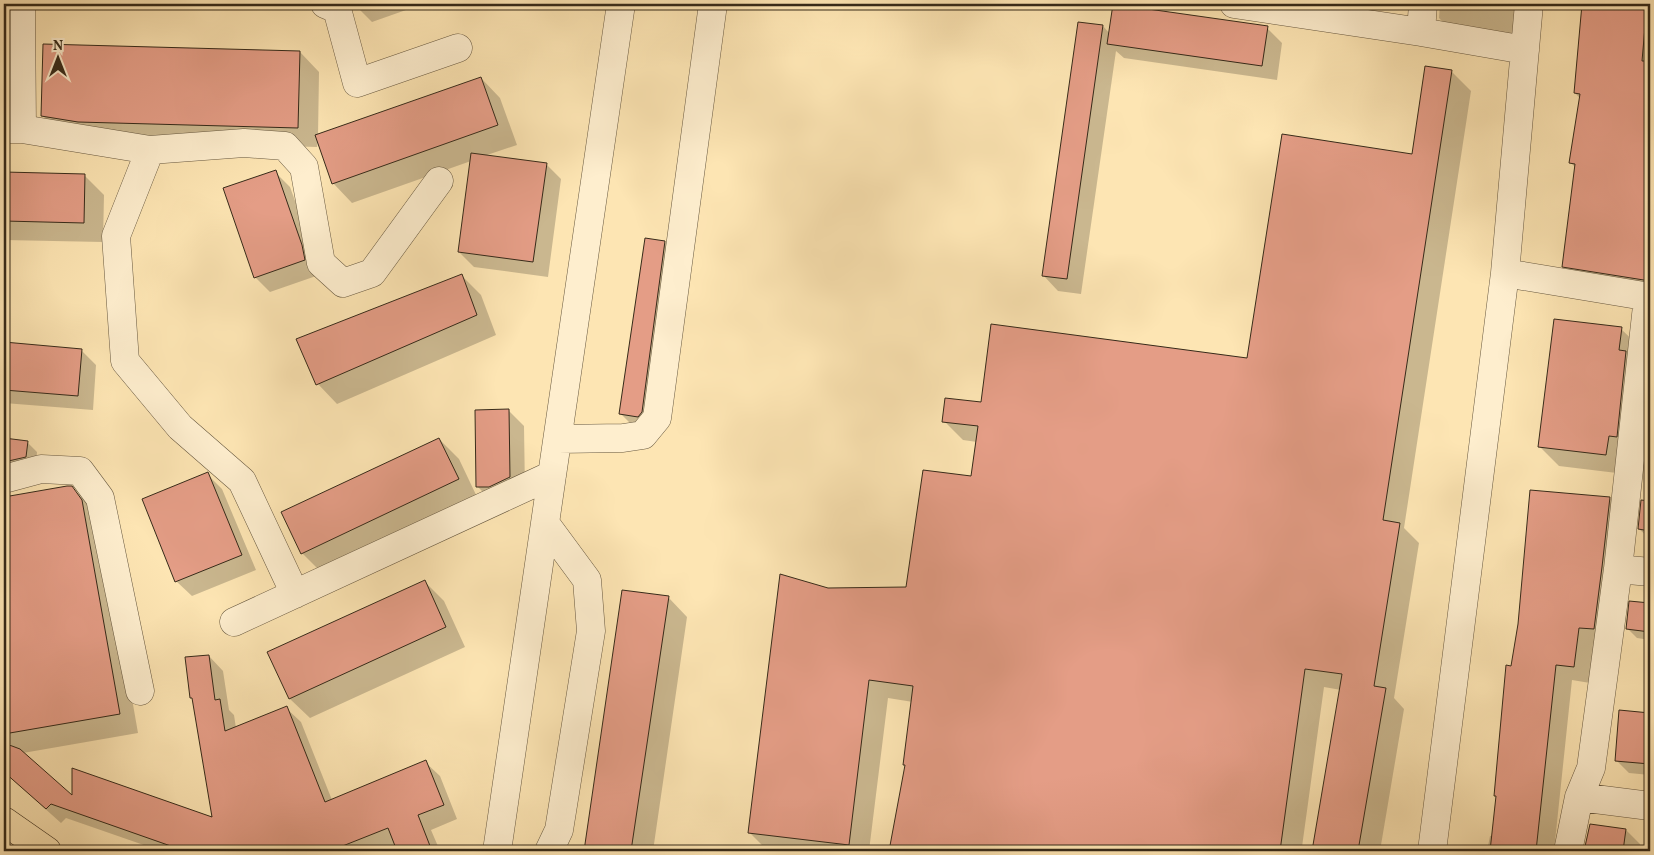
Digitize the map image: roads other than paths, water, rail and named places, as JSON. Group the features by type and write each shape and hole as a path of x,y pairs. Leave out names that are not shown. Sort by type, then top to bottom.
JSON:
{"main road":[{"path":"4,821 47,851"}],"street":[{"path":"21,4 13,129 150,150 244,143 285,146 304,167 322,263 343,284 372,274 439,181"},
{"path":"325,4 338,9 357,83 458,48"},
{"path":"498,851 620,4"},
{"path":"558,439 623,438 643,435 657,418 713,4"},
{"path":"1234,4 1421,32 1525,50"},
{"path":"1421,32 1423,4"},
{"path":"1432,851 1505,273 1530,4"},
{"path":"150,150 116,236 125,361 180,427 242,481 295,594"},
{"path":"1505,273 1649,297 1618,569 1591,768 1579,797 1568,851"},
{"path":"4,479 41,469 80,471 100,498 140,691"},
{"path":"234,622 552,475"},
{"path":"545,523 587,580 591,631 559,830 549,851"},
{"path":"1618,569 1650,572"},
{"path":"1579,797 1650,806"}]}
